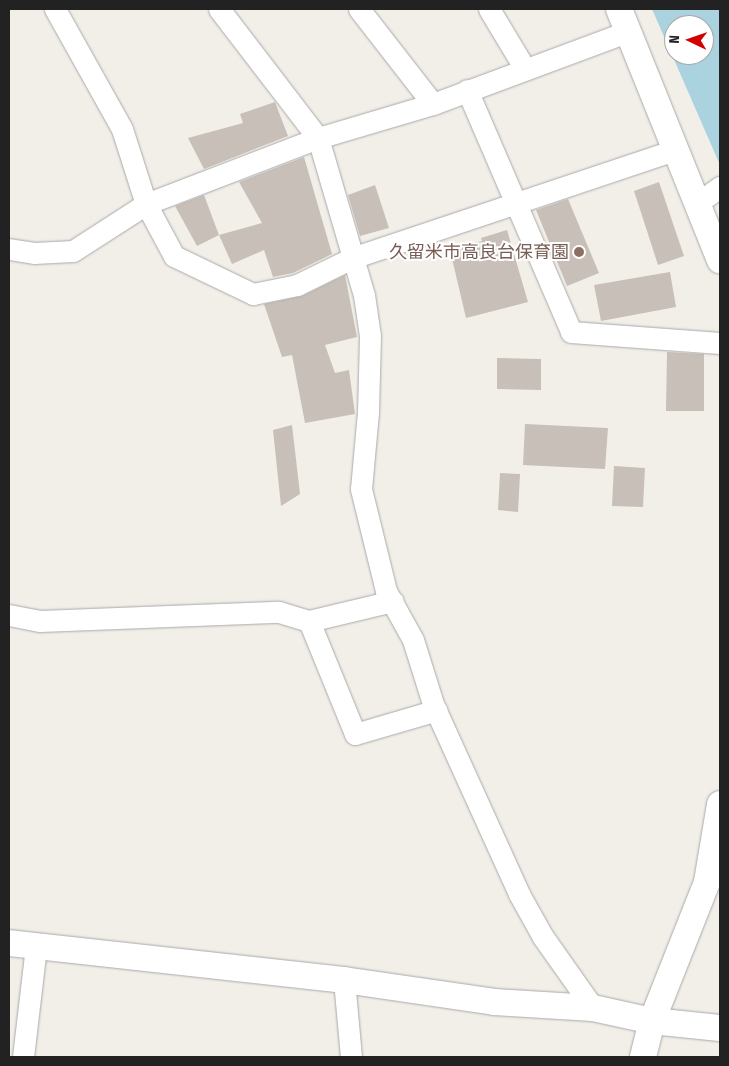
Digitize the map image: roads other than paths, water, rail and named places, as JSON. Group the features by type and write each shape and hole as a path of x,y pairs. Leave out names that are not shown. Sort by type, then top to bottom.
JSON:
{"street":[{"path":"55,9 122,130 146,204 174,256 253,294 297,285 352,258 677,148"},
{"path":"219,9 318,138 364,294 370,336 368,412 361,489 386,591 413,640 437,710 519,894 542,937 593,1008"},
{"path":"360,9 433,104"},
{"path":"489,9 525,69"},
{"path":"9,249 34,253 73,252 146,204 318,138 433,104 525,69 623,20 699,202 720,260"},
{"path":"467,90 571,332 720,342"},
{"path":"699,202 720,187"},
{"path":"9,615 40,621 279,612 309,621 393,601"},
{"path":"309,621 355,734 437,710"},
{"path":"643,1057 652,1021 707,882 720,804"},
{"path":"9,943 344,980 494,1002 593,1008 652,1021 720,1028"},
{"path":"22,1057 36,946"},
{"path":"344,980 351,1057"}],"water":[{"path":"652,9 720,9 720,165 676,65 714,65 714,15 664,15 664,37"}],"place":[{"name":"久留米市高良台保育園","path":"579,252"}]}
